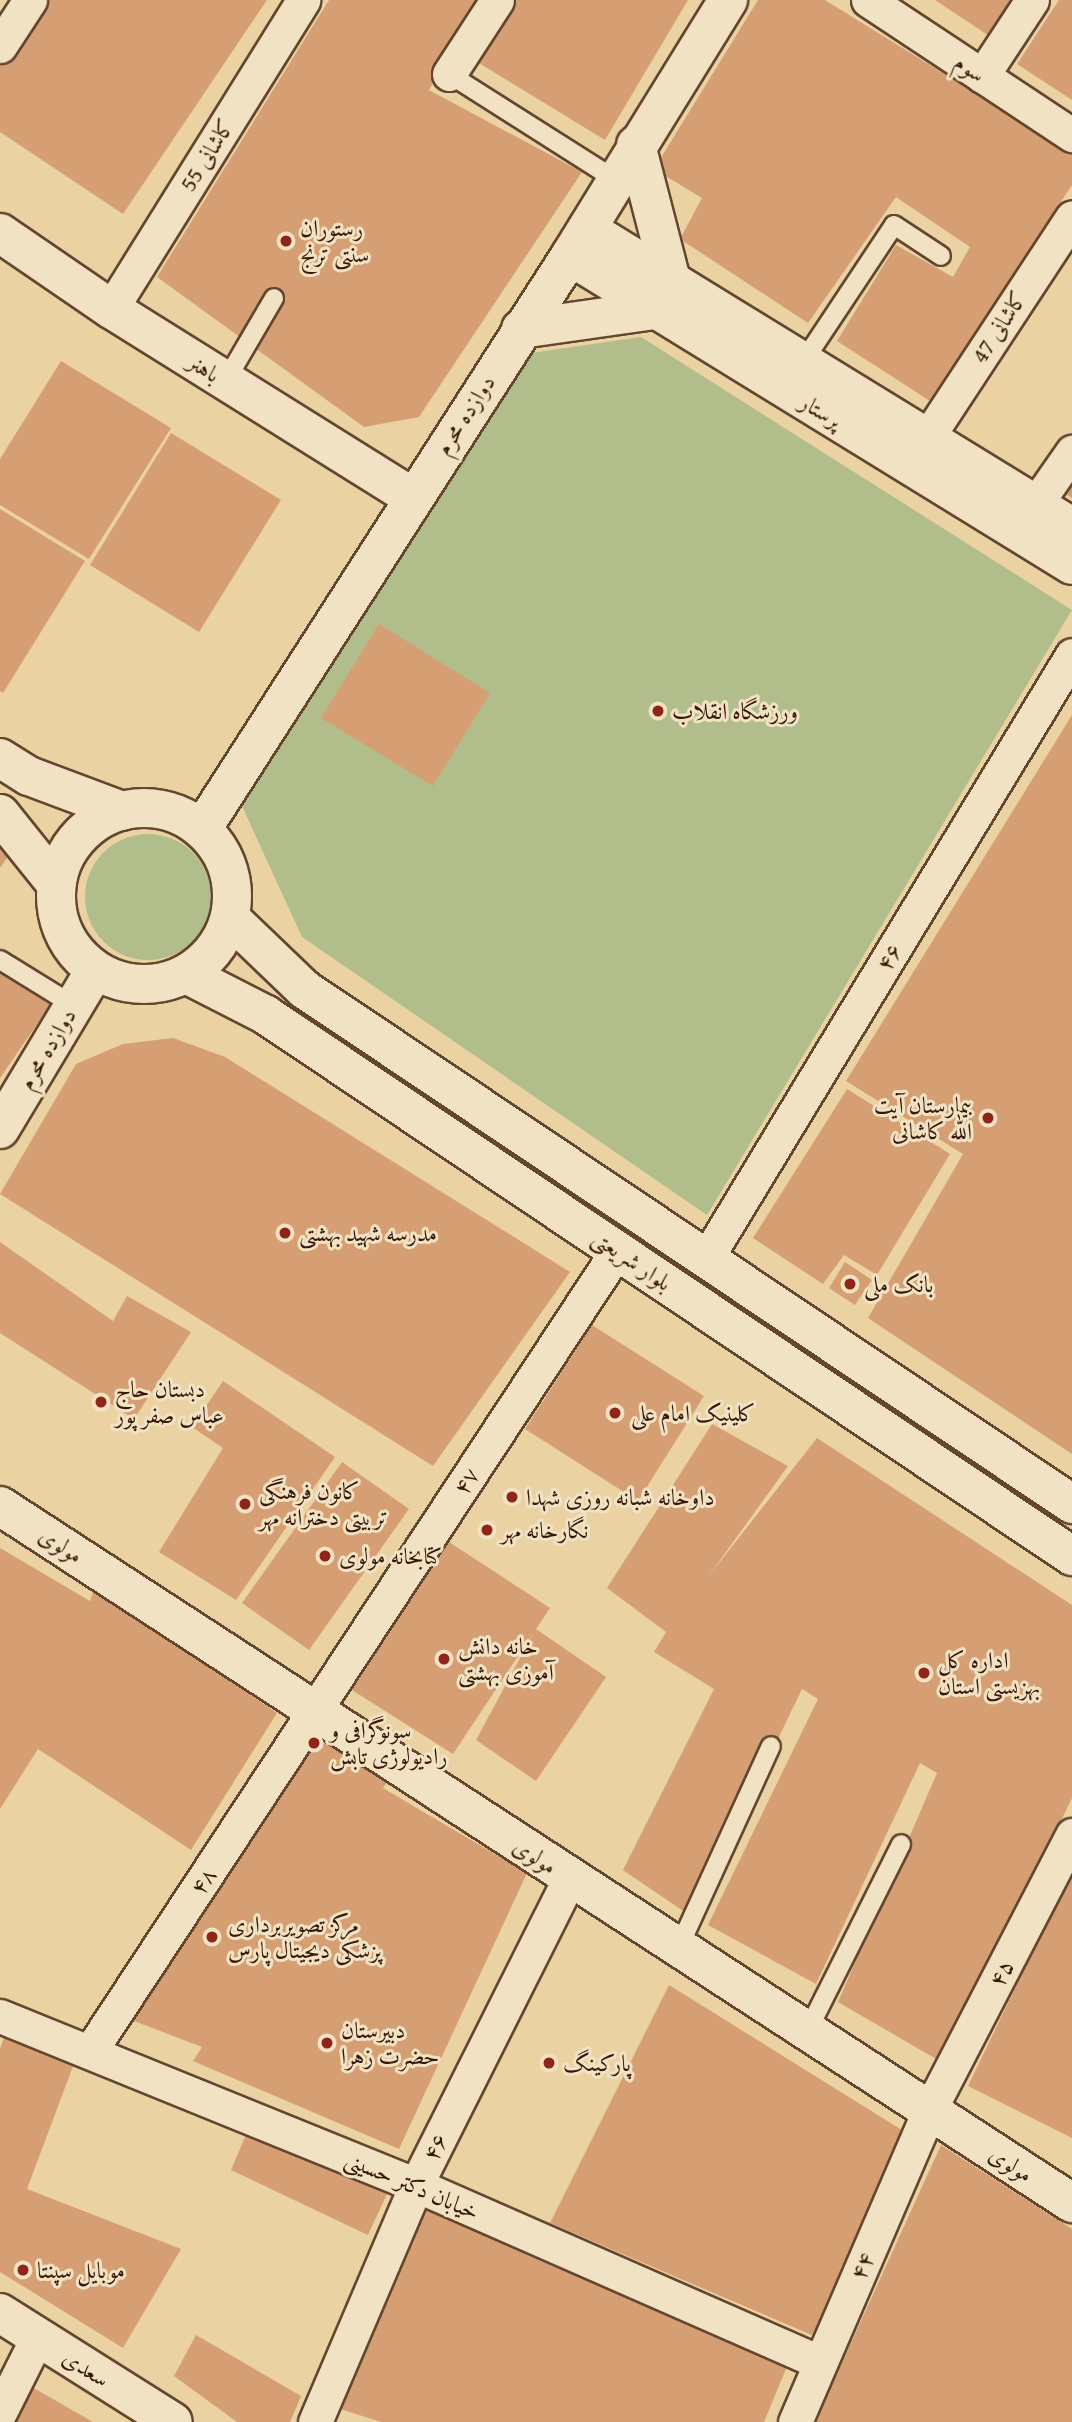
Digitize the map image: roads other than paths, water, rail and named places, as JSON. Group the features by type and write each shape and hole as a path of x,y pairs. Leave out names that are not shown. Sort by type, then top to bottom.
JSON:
{"main road":[{"name":"دوازده محرم","path":"202,829 412,497 578,242 727,0"},
{"path":"521,329 663,295 636,145"},
{"name":"باهنر","path":"0,233 111,309 412,497"},
{"name":"پرستار","path":"578,242 663,295 1072,565"},
{"name":"پرستار","path":"663,295 803,362 1072,527"},
{"path":"0,758 29,776 122,811 171,812 202,829 222,855 230,875 230,918 221,941 186,974 140,985 95,970 76,954 63,933 56,909 56,884 63,859 77,837 97,820 122,811"},
{"path":"0,814 56,884"},
{"name":"بلوار شریعتی","path":"230,918 304,989 1072,1504"},
{"name":"دوازده محرم","path":"0,1129 95,970"},
{"name":"بلوار شریعتی","path":"186,974 265,1015 1072,1556"},
{"name":"مولوی","path":"0,1506 569,1879 1072,2203"},
{"name":"سعدی","path":"0,2313 173,2422"}],"street":[{"path":"0,46 30,0"},
{"name":"کاشانی 55","path":"111,309 303,0"},
{"path":"449,74 497,0"},
{"path":"982,76 1032,0"},
{"name":"سوم","path":"886,5 982,76 1072,135"},
{"name":"کاشانی 47","path":"927,438 1072,217"},
{"path":"1035,505 1072,452"},
{"name":"۴۶","path":"706,1259 1072,655"},
{"name":"۴۷","path":"315,1712 617,1251"},
{"name":"۴۸","path":"91,2050 315,1712"},
{"name":"۴۵","path":"929,2111 1072,1835"},
{"name":"۴۶","path":"315,2422 416,2185 569,1879"},
{"name":"خیابان دکتر حسینی","path":"0,2016 91,2050 416,2185 820,2362"},
{"name":"۴۴","path":"795,2422 929,2111"},
{"path":"0,2412 37,2338"}],"lane":[{"path":"449,74 616,180"},
{"path":"803,362 894,225 941,256"},
{"path":"225,382 274,298"},
{"path":"0,960 73,1005"},
{"path":"678,1949 771,1746"},
{"path":"807,2032 901,1844"}],"place":[{"name":"رستوران سنتی ترنج","path":"286,241"},
{"name":"ورزشگاه انقلاب","path":"658,711"},
{"name":"بیمارستان آیت الله کاشانی","path":"988,1118"},
{"name":"مدرسه شهید بهشتی","path":"285,1233"},
{"name":"بانک ملی","path":"850,1284"},
{"name":"دبستان حاج عباس صفر پور","path":"101,1402"},
{"name":"کلینیک امام علی","path":"615,1413"},
{"name":"داوخانه شبانه روزی شهدا","path":"512,1497"},
{"name":"کانون فرهنگی تربیتی دخترانه مهر","path":"245,1504"},
{"name":"نگارخانه مهر","path":"487,1530"},
{"name":"کتابخانه مولوی","path":"325,1556"},
{"name":"خانه دانش آموزی بهشتی","path":"444,1659"},
{"name":"اداره کل بهزیستی استان","path":"924,1673"},
{"name":"سونوگرافی و رادیولوژی تابش","path":"314,1743"},
{"name":"مرکز تصویربرداری پزشکی دیجیتال پارس","path":"212,1937"},
{"name":"دبیرستان حضرت زهرا","path":"327,2043"},
{"name":"پارکینگ","path":"549,2063"},
{"name":"موبایل سپنتا","path":"23,2270"}]}
